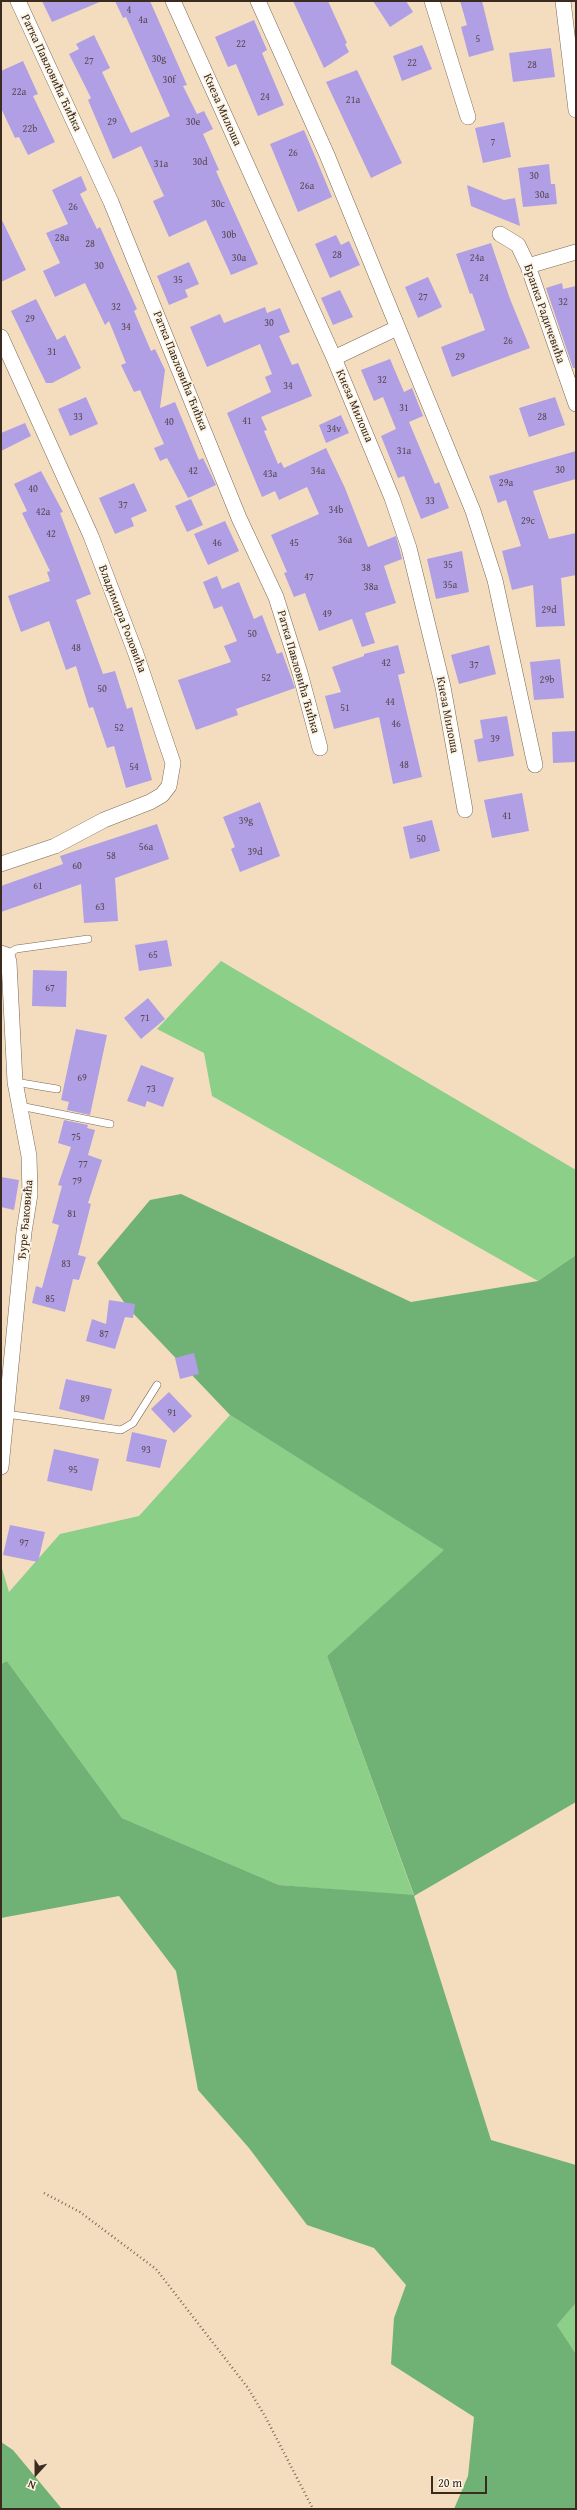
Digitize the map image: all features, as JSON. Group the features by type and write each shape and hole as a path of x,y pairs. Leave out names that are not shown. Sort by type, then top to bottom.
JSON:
{"street":[{"name":"Ратка Павловића Ћићка","path":"18,1 111,202 239,518 276,598 300,673 320,748"},
{"name":"Кнеза Милоша","path":"173,1 334,358 392,498 409,548 443,687 465,810"},
{"path":"258,1 327,155 484,543 495,580 535,765"},
{"path":"432,1 468,117"},
{"path":"563,1 576,110"},
{"name":"Бранка Радичевића","path":"500,234 518,245 528,266 576,404"},
{"path":"528,266 576,252"},
{"path":"334,358 397,328"},
{"name":"Владимира Роловића","path":"1,337 91,536 136,654 173,763 169,786 162,795 150,802 104,820 55,846 1,864"},
{"name":"Ђуре Ђаковића","path":"1,1467 5,1414 30,1194 29,1156 15,1082 9,962 4,954"}],"lane":[{"path":"4,954 16,950 88,939"},
{"path":"15,1082 56,1089"},
{"path":"20,1106 110,1124"},
{"path":"5,1414 121,1430 133,1423 157,1385"}],"path":[{"path":"44,2193 80,2212 156,2269 248,2388 266,2418 313,2509"}],"green space":[{"path":"221,961 576,1170 576,1255 538,1281 212,1096 204,1053 157,1029"},
{"path":"181,1194 411,1302 538,1281 576,1255 576,1802 414,1896 491,2140 576,2165 576,2303 557,2325 576,2354 576,2509 454,2509 468,2476 474,2417 391,2364 394,2318 406,2285 374,2248 307,2225 249,2148 198,2090 176,1971 119,1896 1,1918 1,1664 7,1661 122,1818 279,1885 414,1895 327,1656 444,1550 230,1415 128,1308 97,1263 150,1200"},
{"path":"230,1415 445,1550 327,1656 414,1896 279,1885 122,1818 7,1661 1,1664 1,1565 9,1592 60,1534 139,1516"},
{"path":"576,2303 576,2354 557,2325"},
{"path":"1,2442 13,2450 62,2509 1,2509"}],"building":[{"path":"42,1 102,1 52,22"},
{"path":"115,1 150,1 187,85 183,86 197,114 204,111 213,129 203,134 219,170 216,171 258,264 231,275 206,220 169,237 153,201 164,196 141,146 113,159 88,100 91,98 69,54 79,49 76,44 94,35 110,68 102,72 131,133 170,116 126,17 123,18"},
{"path":"293,1 328,1 347,43 345,44 349,52 324,68"},
{"path":"373,1 406,1 413,12 390,27"},
{"path":"460,1 482,1 494,50 469,57 461,27 467,25"},
{"path":"254,20 267,50 262,53 284,105 258,116 236,64 228,67 215,37"},
{"path":"422,45 432,69 402,81 393,56"},
{"path":"551,48 555,77 513,82 509,53"},
{"path":"23,61 38,94 33,96 55,142 28,155 19,137 15,138 1,108 1,71"},
{"path":"357,70 402,163 371,178 326,82"},
{"path":"504,122 511,157 483,163 475,128"},
{"path":"304,130 332,197 298,212 270,144"},
{"path":"549,164 551,184 555,184 557,204 523,207 518,168"},
{"path":"81,176 87,190 80,194 97,229 100,227 137,309 134,311 151,351 155,349 165,370 160,408 175,402 199,460 203,458 216,485 188,498 167,458 160,461 154,448 164,444 140,390 134,392 121,365 126,363 109,321 105,325 85,283 55,297 43,271 60,263 46,233 68,224 52,190"},
{"path":"467,185 504,200 515,198 520,226 471,206"},
{"path":"1,218 26,270 1,282"},
{"path":"336,235 341,245 349,241 360,265 330,278 315,244"},
{"path":"491,243 510,299 530,348 452,377 441,347 485,330 456,254"},
{"path":"189,262 199,284 185,290 188,297 169,305 157,276"},
{"path":"428,277 442,307 418,318 405,287"},
{"path":"562,283 563,289 576,286 576,368 573,368 546,288"},
{"path":"340,290 353,317 333,325 321,298"},
{"path":"36,299 57,340 65,335 81,368 52,383 46,383 11,311"},
{"path":"265,307 267,313 280,308 290,332 279,336 292,365 298,363 312,396 261,417 267,430 264,431 278,464 281,462 284,468 326,448 345,488 368,547 396,536 402,559 384,566 396,603 365,613 375,643 362,647 352,619 319,631 305,593 294,597 284,573 287,572 271,535 319,514 307,487 279,500 275,491 262,497 227,413 271,392 265,377 272,374 260,344 207,367 190,327 220,314 224,323"},
{"path":"390,359 404,392 412,388 423,416 409,422 435,484 439,482 449,508 421,519 404,476 398,478 381,436 396,429 383,397 374,401 361,370"},
{"path":"86,397 98,424 70,436 58,409"},
{"path":"555,397 565,425 529,437 519,408"},
{"path":"341,415 349,433 326,443 319,425"},
{"path":"25,423 31,436 1,451 1,433"},
{"path":"576,451 576,479 533,491 549,539 576,533 576,575 561,578 565,626 536,627 533,585 512,590 502,551 521,546 506,500 498,503 489,476"},
{"path":"41,471 63,512 60,513 91,594 76,600 103,674 115,671 127,709 132,707 152,780 126,788 114,746 107,748 93,707 89,708 76,666 66,670 49,621 21,632 8,596 50,581 47,572 50,571 22,513 27,511 14,484"},
{"path":"134,483 147,511 131,518 134,526 115,534 99,498"},
{"path":"191,499 203,525 187,532 175,506"},
{"path":"225,521 239,551 208,565 194,534"},
{"path":"462,551 469,592 436,599 427,559"},
{"path":"217,576 222,589 239,582 254,619 262,615 277,654 282,652 295,688 236,709 238,715 196,730 178,680 231,662 224,646 237,641 222,606 214,609 203,582"},
{"path":"398,645 405,673 398,675 422,777 393,784 379,717 334,729 325,696 341,692 332,667 364,656 364,654"},
{"path":"489,645 496,674 459,684 451,655"},
{"path":"560,659 564,698 534,700 530,662"},
{"path":"507,716 514,756 478,762 474,740 483,738 480,720"},
{"path":"576,731 576,762 553,763 552,732"},
{"path":"522,793 529,831 492,838 484,800"},
{"path":"260,802 280,856 240,872 231,849 235,847 223,817"},
{"path":"432,820 440,851 410,859 403,827"},
{"path":"157,824 169,859 115,878 118,921 84,923 81,884 1,912 1,886 63,864 60,856"},
{"path":"167,940 172,966 139,971 135,945"},
{"path":"33,970 67,971 66,1007 32,1006"},
{"path":"148,998 165,1019 141,1039 124,1018"},
{"path":"76,1029 107,1035 90,1115 67,1110 69,1102 61,1100"},
{"path":"141,1065 174,1078 163,1107 147,1101 145,1107 127,1101"},
{"path":"64,1120 88,1125 87,1128 95,1130 88,1155 102,1160 88,1203 91,1204 78,1255 86,1257 79,1280 73,1279 65,1312 32,1303 36,1286 42,1288 59,1225 52,1223 62,1186 58,1185 71,1147 58,1143"},
{"path":"1,1177 19,1180 14,1210 1,1207"},
{"path":"109,1300 135,1304 133,1318 125,1317 115,1349 86,1341 92,1319 106,1324"},
{"path":"194,1353 199,1374 180,1379 175,1358"},
{"path":"66,1379 112,1389 104,1420 59,1409"},
{"path":"169,1392 192,1416 174,1433 151,1409"},
{"path":"132,1432 167,1440 160,1468 126,1461"},
{"path":"54,1449 99,1459 92,1491 47,1481"},
{"path":"10,1525 45,1532 38,1562 3,1555"}]}
